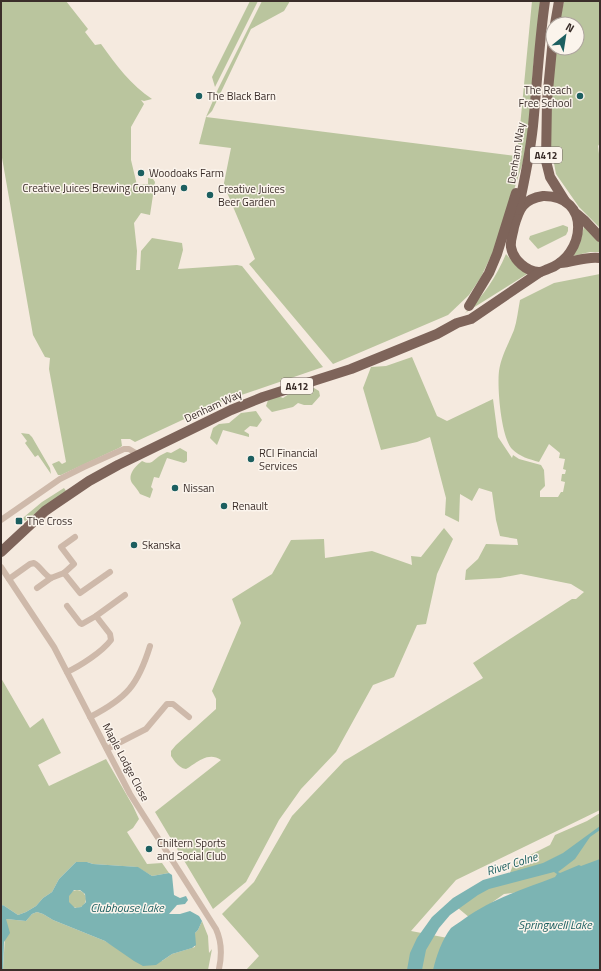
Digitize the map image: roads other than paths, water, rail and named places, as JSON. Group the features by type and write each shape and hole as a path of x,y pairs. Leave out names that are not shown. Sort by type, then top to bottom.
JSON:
{"main road":[{"name":"Denham Way","path":"518,212 525,180 533,128 538,54 545,1"},
{"path":"556,16 558,1"},
{"name":"A412","path":"551,56 547,101 546,161 548,172 552,181 568,204"},
{"name":"A412","path":"469,306 489,273 497,254 527,161"},
{"path":"600,237 568,204 559,198 538,196 527,201 518,212 511,240 512,252 520,263 528,269 540,272 560,263 572,262 591,257 600,258"},
{"path":"560,263 573,247 577,237 579,224 577,214"},
{"name":"Denham Way","path":"457,323 488,283 511,240"},
{"name":"Denham Way","path":"1,552 45,511 101,474 231,410 263,397 352,369 437,334 457,323 471,319 540,272"}],"street":[{"path":"1,520 60,479 84,467 124,449 130,448 140,455"},
{"path":"37,588 51,578 64,573 74,564 61,547 75,537"},
{"path":"9,579 30,564 34,563 46,576 51,578"},
{"name":"Maple Lodge Close","path":"2,571 9,579 54,647 138,807 216,929 220,940 221,951 219,969"},
{"path":"64,573 80,593 110,572"},
{"path":"67,606 82,624 96,616 125,594"},
{"path":"67,672 99,651 110,640 110,634 96,616"},
{"path":"90,718 118,700 129,690 141,672 150,646"},
{"path":"107,749 146,729 167,704 173,704 190,717"}],"water":[{"name":"Springwell Lake","path":"600,826 600,830 590,837 575,859 558,872 560,873 579,865 581,866 600,859 600,970 433,970 440,948 451,928 474,912 496,900 555,877 557,874 554,872 489,889 478,895 450,915 439,928 426,950 422,970 407,970 410,953 417,938 432,917 453,898 483,880 543,863 563,853"},
{"name":"Clubhouse Lake","path":"76,862 138,867 152,876 169,873 172,875 174,895 180,898 186,896 188,900 185,904 177,905 169,914 180,914 190,911 199,916 202,921 195,933 196,945 192,948 172,954 156,965 143,966 105,941 37,912 32,914 26,921 6,919 10,933 4,942 3,970 1,970 1,906 3,905 18,915 26,912 36,906 43,898 52,892 59,879","holes":["74,890 80,890 85,894 86,902 81,907 75,908 69,902 69,896"]}],"place":[{"name":"The Black Barn","path":"199,96"},
{"name":"The Reach Free School","path":"580,96"},
{"name":"Woodoaks Farm","path":"141,173"},
{"name":"Creative Juices Brewing Company","path":"184,188"},
{"name":"Creative Juices Beer Garden","path":"210,195"},
{"name":"RCI Financial Services","path":"251,459"},
{"name":"Nissan","path":"175,488"},
{"name":"Renault","path":"224,506"},
{"name":"The Cross","path":"19,521"},
{"name":"Skanska","path":"134,545"},
{"name":"Chiltern Sports and Social Club","path":"149,849"}],"water label":[{"name":"River Colne","path":"512,864"}]}
